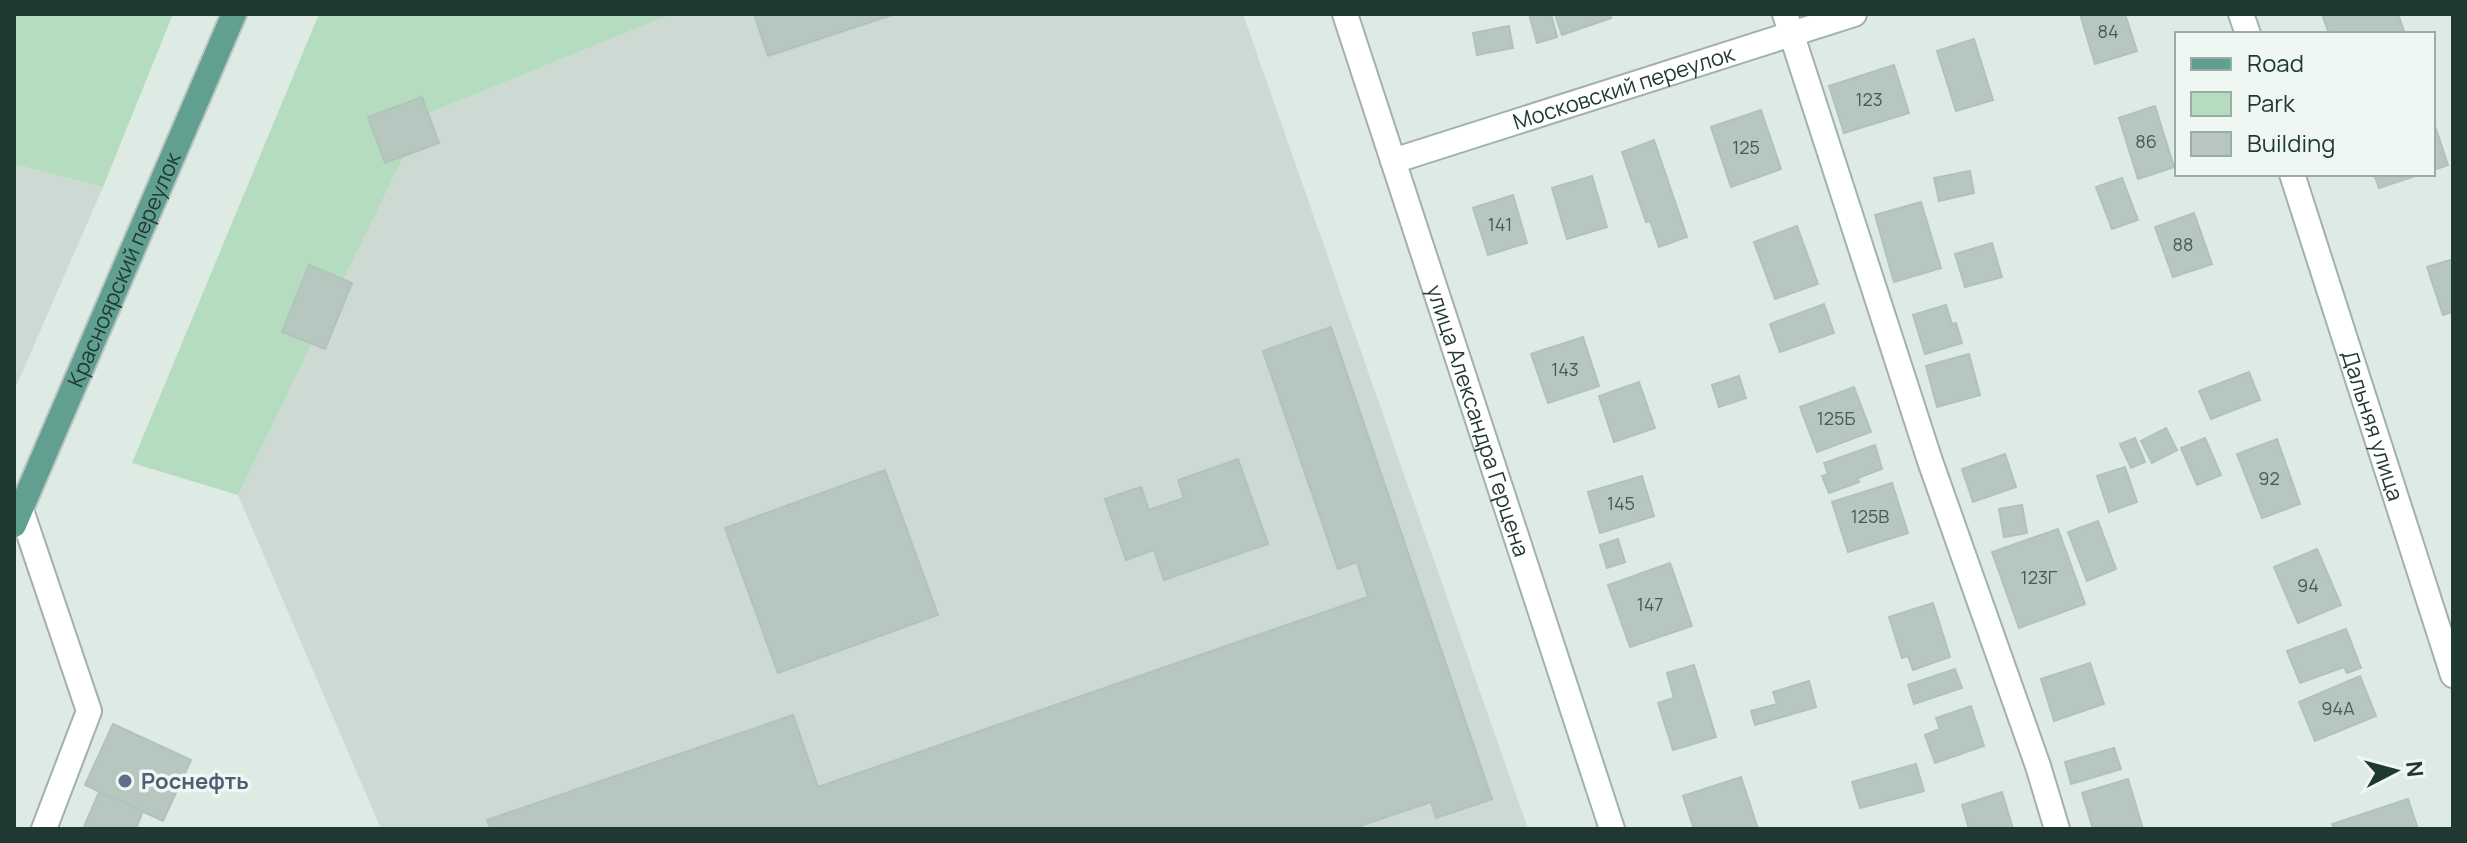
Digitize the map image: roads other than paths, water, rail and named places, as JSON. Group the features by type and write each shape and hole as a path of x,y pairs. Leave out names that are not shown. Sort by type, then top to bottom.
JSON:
{"main road":[{"name":"Красноярский переулок","path":"17,518 234,14"}],"street":[{"name":"улица Александра Герцена","path":"1345,14 1612,829"},
{"name":"Московский переулок","path":"1393,161 1788,24 1854,14"},
{"path":"1788,24 1930,461 2038,766 2057,829"},
{"name":"Дальняя улица","path":"2293,176 2453,675"},
{"path":"17,518 89,711 44,829"}],"place":[{"name":"Роснефть","path":"125,781"}]}
